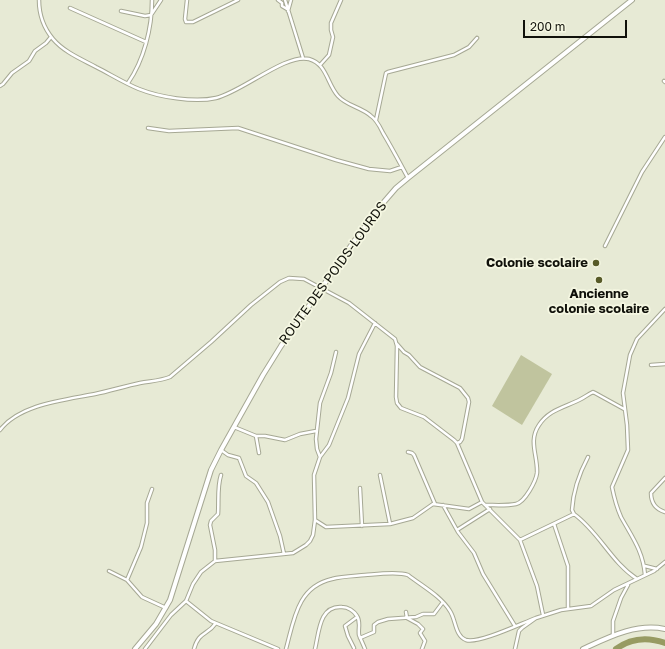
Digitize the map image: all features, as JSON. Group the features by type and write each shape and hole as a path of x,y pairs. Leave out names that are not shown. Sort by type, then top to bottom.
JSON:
{"street":[{"path":"39,0 42,22 58,45 128,84 150,92 177,98 199,100 229,94 285,63 302,58 311,59 320,65 332,89 342,100 366,112 376,120 408,178"},
{"path":"128,84 136,70 146,42 151,23 152,0"},
{"path":"121,11 145,16 151,15 161,0"},
{"path":"187,0 185,19 186,22 189,23 238,0"},
{"path":"278,0 282,3 282,6 288,10"},
{"path":"286,0 302,58"},
{"path":"288,10 291,0"},
{"path":"320,65 329,55 333,39 331,23 341,0"},
{"name":"ROUTE DES POIDS-LOURDS","path":"135,649 156,624 166,608 181,569 206,482 220,450 271,362 377,210 396,188 408,178 632,0"},
{"path":"70,8 146,42"},
{"path":"0,86 12,72 29,61 35,50 46,43 51,36"},
{"path":"376,120 386,73 462,52 469,48 477,38"},
{"path":"148,128 169,131 238,128 369,169 390,171 402,167"},
{"path":"605,246 642,172 665,136"},
{"path":"0,430 8,421 39,407 61,400 95,394 140,383 162,380 170,377 243,312 284,280 289,278 301,278 349,303 395,340 404,352 409,355 420,367 460,388 470,402 462,439 457,443"},
{"path":"645,575 644,566 635,539 619,512 612,489 628,450 623,393 632,352 637,339 665,309"},
{"path":"145,649 171,615 186,601 193,584 201,572 210,564 215,562 284,554 297,551 310,541 313,535 315,520 314,479 320,457 326,450 333,436 350,390 357,357 375,323"},
{"path":"397,343 397,403 401,408 424,417 457,443 482,502 520,540 537,586 543,615"},
{"path":"320,457 316,444 316,431 320,403 331,373 336,352"},
{"path":"651,365 665,364"},
{"path":"486,505 517,504 523,500 536,477 533,445 535,431 539,424 550,413 593,392 625,410"},
{"path":"233,427 256,436 286,440 300,434 316,431"},
{"path":"256,436 259,453"},
{"path":"220,450 228,455 238,458 246,476 256,483 268,502 280,536 284,554"},
{"path":"408,452 414,455 435,504"},
{"path":"588,457 575,494 572,510 574,514 592,530 608,552 625,571 637,580"},
{"path":"215,562 215,550 210,525 211,521 218,514 218,484 221,475"},
{"path":"380,475 390,524"},
{"path":"665,478 651,493 651,499 655,507 665,512"},
{"path":"127,580 141,547 147,520 147,503 152,488"},
{"path":"360,488 362,526"},
{"path":"315,520 326,527 390,524 413,518 431,505 435,504 469,509 482,502"},
{"path":"443,505 457,530 474,553 483,574 515,626"},
{"path":"457,530 490,509"},
{"path":"520,540 574,514"},
{"path":"554,524 568,566 568,609"},
{"path":"286,649 297,610 305,595 319,583 330,579 370,575 406,574 443,602 454,618 459,635 464,640 478,640 543,615 568,609 591,606 609,593 657,569 665,562"},
{"path":"644,566 657,569"},
{"path":"109,571 127,580 142,597 166,608"},
{"path":"613,635 613,622 621,598 628,584"},
{"path":"186,601 216,623 278,649"},
{"path":"360,638 374,632 374,625 378,622 388,618 408,618 417,617 421,614 434,614 443,602"},
{"path":"315,649 319,629 326,612 333,608 343,607 351,610 358,617 360,638 365,649"},
{"path":"406,612 408,618 418,624 422,629 420,633 424,641 422,649"},
{"path":"354,648 345,626 358,617"},
{"path":"515,649 519,631 536,618"},
{"path":"194,649 198,638 212,629 216,623"},
{"path":"583,649 613,635 638,628 665,629"}],"green space":[{"path":"521,355 552,374 522,425 492,406"}],"waterway":[{"path":"616,649 622,645 646,639 665,643"}],"place":[{"name":"Colonie scolaire","path":"596,263"},
{"name":"Ancienne colonie scolaire","path":"599,280"}]}
